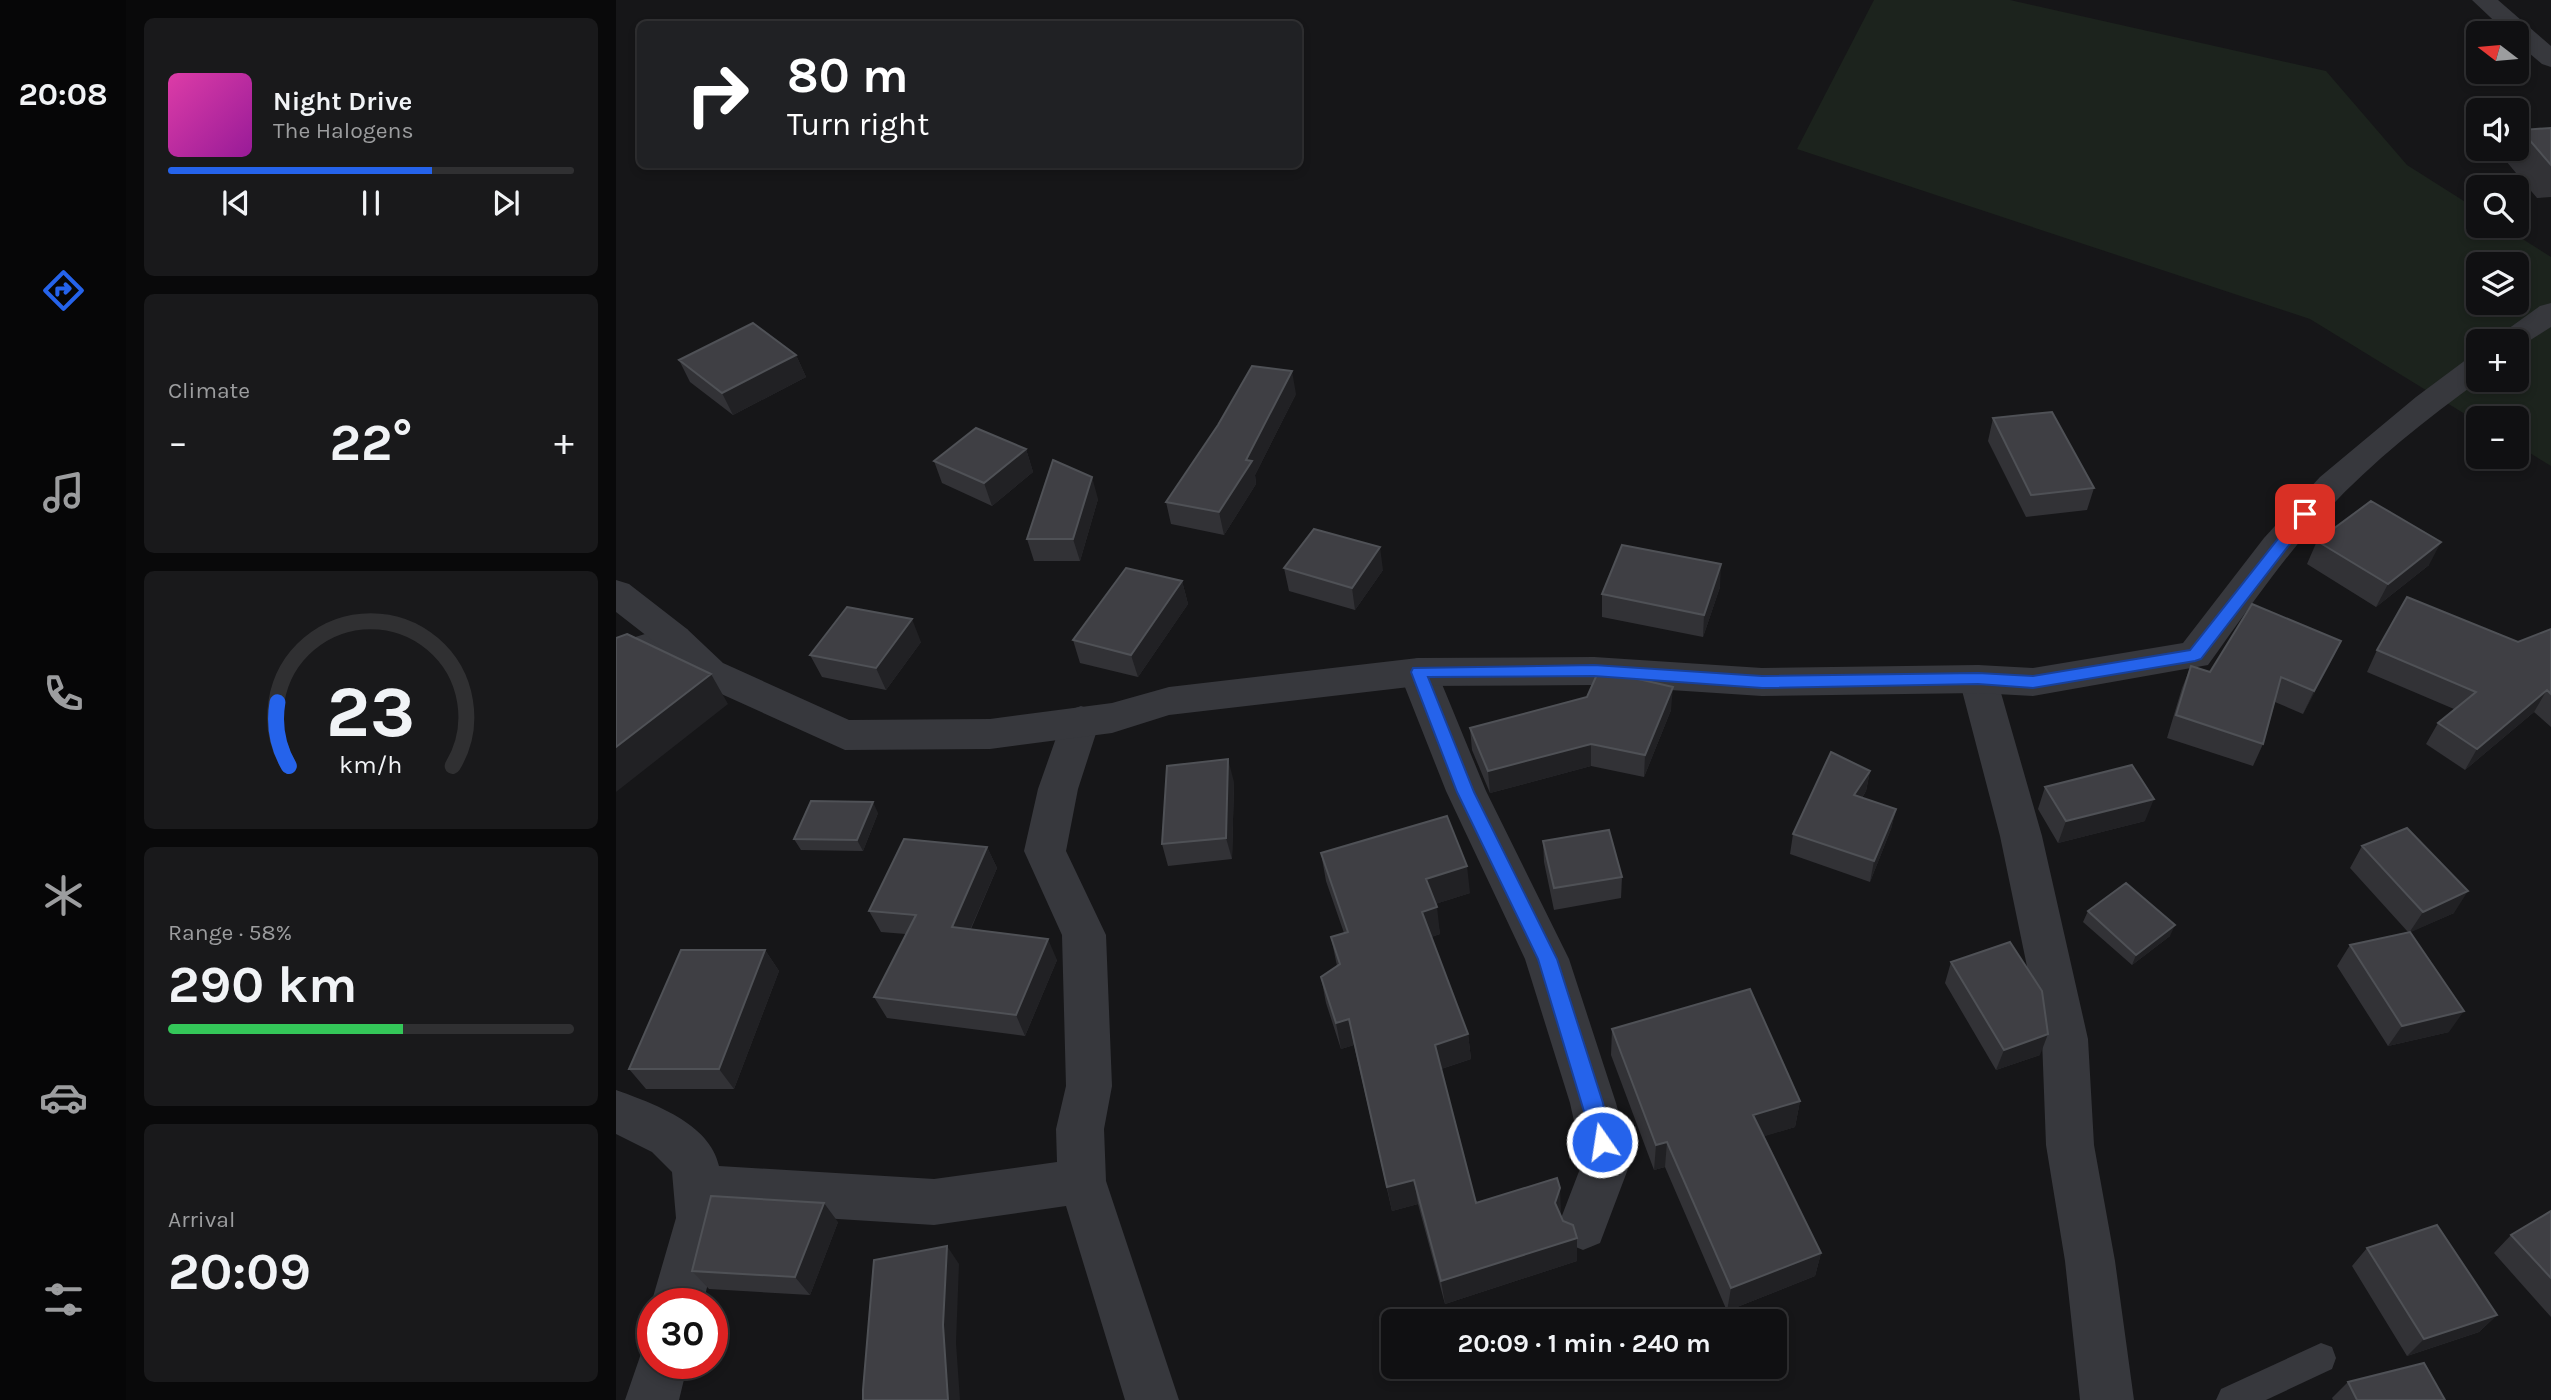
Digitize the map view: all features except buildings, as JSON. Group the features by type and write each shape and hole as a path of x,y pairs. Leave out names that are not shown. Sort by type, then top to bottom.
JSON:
{"street":[{"path":"2484,0 2551,59"},
{"path":"2528,329 2551,312"},
{"path":"616,593 674,638 710,673 845,735 990,734 1112,718 1169,701 1418,672 1594,671 1762,682 1978,679 2033,682 2195,655 2289,531 2336,481 2389,431 2466,375"},
{"path":"616,657 674,638"},
{"path":"1418,672 1466,792 1548,959 1593,1103 1607,1161 1583,1226"},
{"path":"1978,679 2021,836 2065,1039 2070,1145 2090,1261 2107,1400"},
{"path":"1081,721 1058,789 1045,850 1084,935 1089,1086 1080,1129 1083,1181 1152,1400"},
{"path":"616,1111 669,1137 695,1162 701,1218 681,1288"},
{"path":"698,1187 934,1202 1083,1181"},
{"path":"652,1400 658,1379"}],"lane":[{"path":"2232,1400 2321,1358"}],"shaded area":[{"path":"1874,0 2010,0 2326,71 2407,165 2466,202 2466,238 2521,238 2551,257 2551,466 2529,452 2529,406 2466,406 2466,415 2310,319 1797,149"}],"route":[{"path":"1602,1142 1593,1103 1548,959 1466,792 1418,672 1514,669 1594,671 1762,682 1978,679 2033,682 2195,655 2289,531 2305,514"}]}
